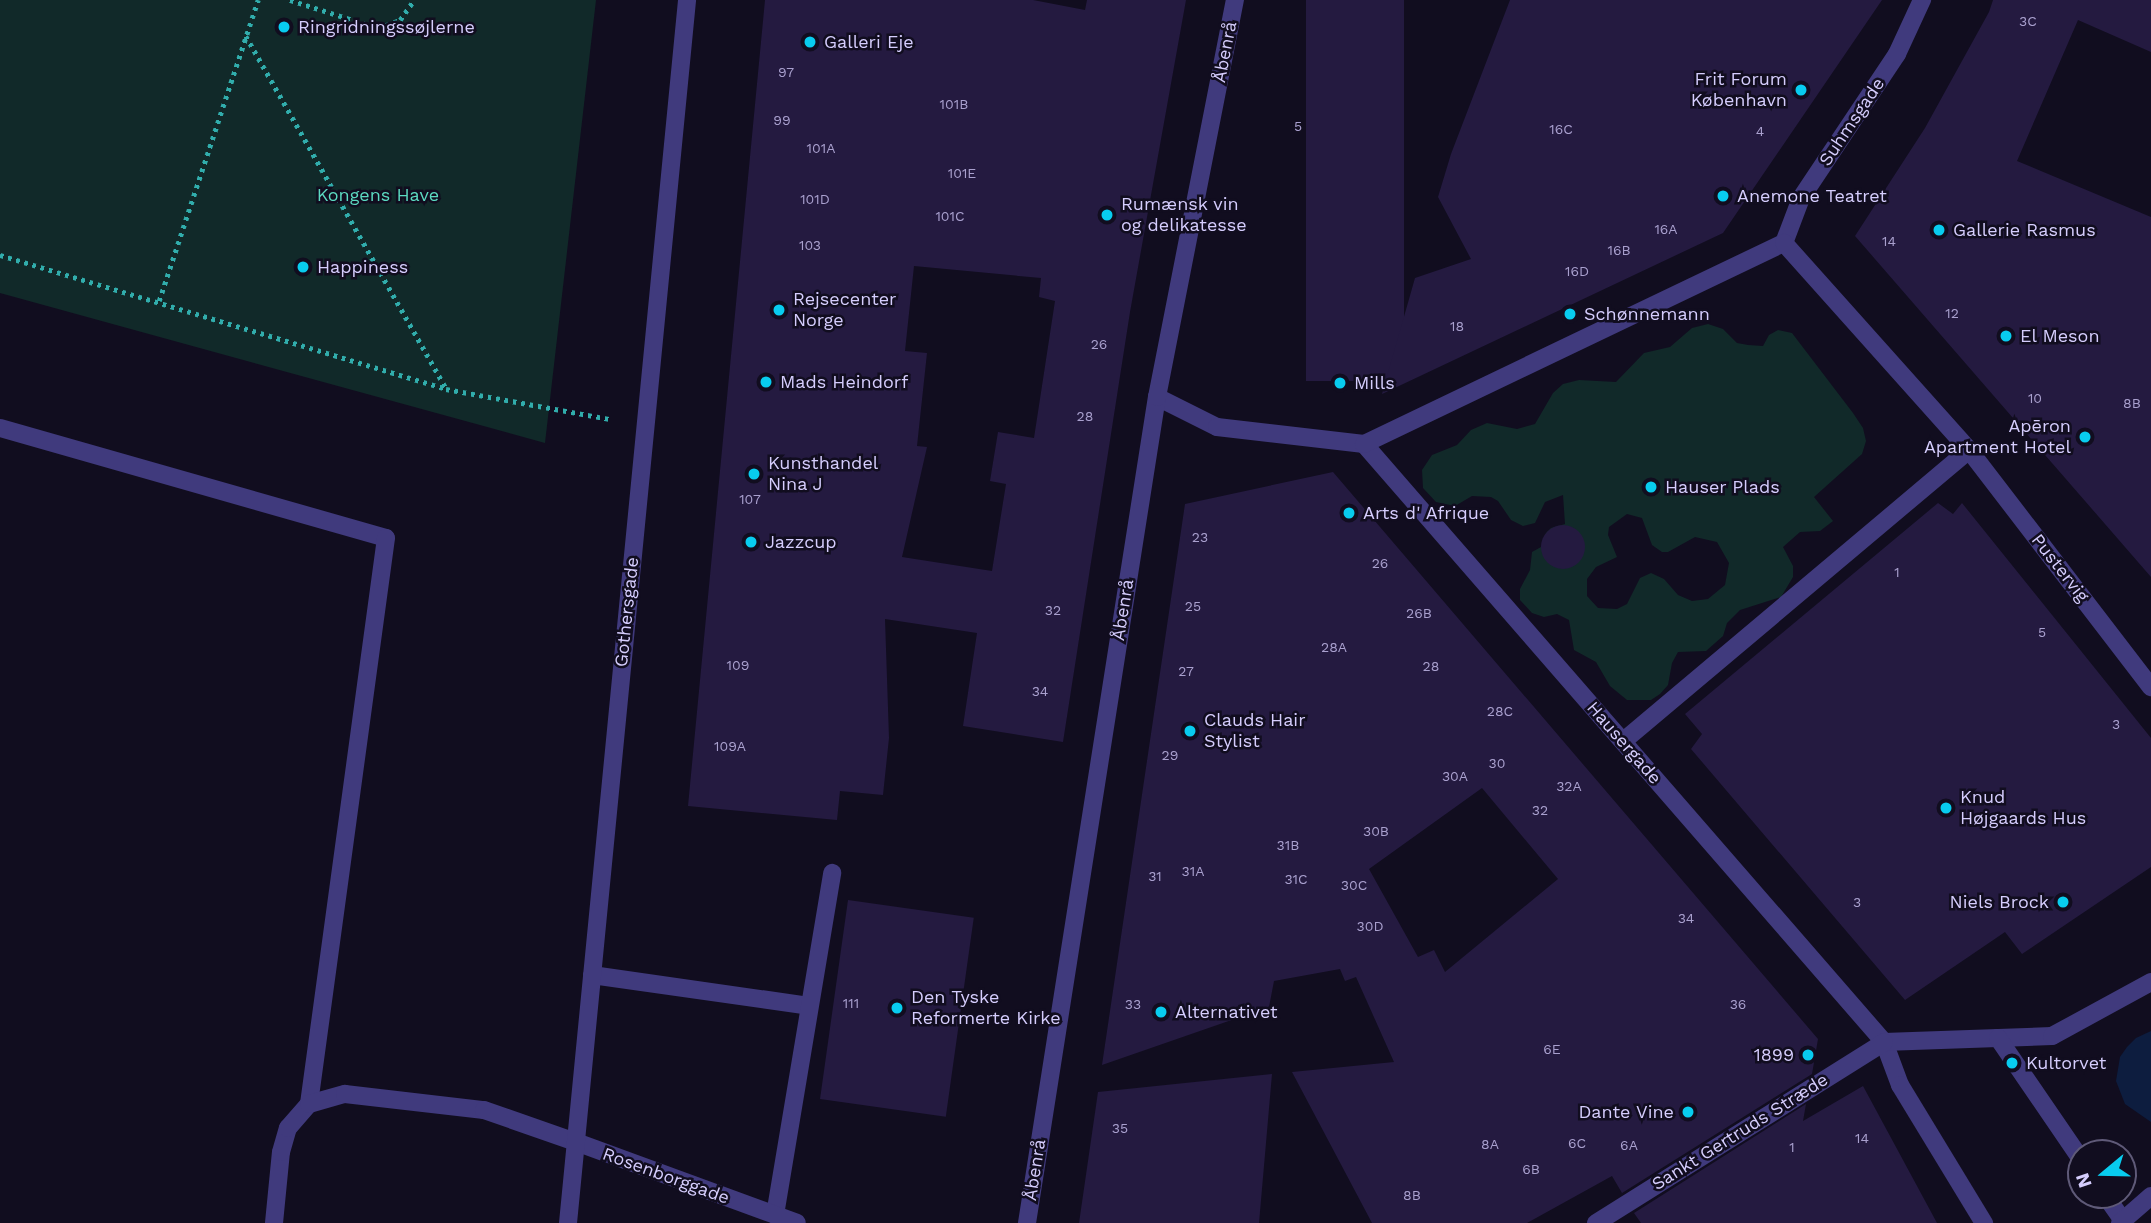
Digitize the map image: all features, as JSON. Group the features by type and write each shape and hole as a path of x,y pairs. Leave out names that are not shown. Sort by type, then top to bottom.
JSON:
{"street":[{"name":"Gothersgade","path":"568,1223 687,0"},
{"name":"Åbenrå","path":"1027,1223 1157,397 1235,0"},
{"name":"Suhmsgade","path":"1784,243 1801,198 1897,54 1922,0"},
{"path":"1157,397 1217,427 1364,444 1784,243 1969,450 1623,741"},
{"path":"0,428 386,538 309,1104 288,1128 281,1153 274,1223"},
{"name":"Hausergade","path":"1364,444 1884,1042"},
{"name":"Pustervig","path":"1969,450 2151,687"},
{"path":"775,1215 832,873"},
{"path":"592,975 809,1006"},
{"path":"1984,1223 1900,1085 1884,1042 2052,1036 2151,982"},
{"path":"1998,1038 2067,1139"},
{"name":"Sankt Gertruds Stræde","path":"1596,1223 1884,1042"},
{"name":"Rosenborggade","path":"309,1104 345,1094 484,1110 797,1223"},
{"path":"2122,1222 2151,1196"}],"path":[{"path":"159,301 258,0"},
{"path":"290,0 378,28 400,20 414,0"},
{"path":"246,36 446,389"},
{"path":"0,255 446,389 646,425"}],"green space":[{"name":"Kongens Have","path":"0,0 596,0 545,443 0,293"},
{"path":"1708,324 1723,329 1737,343 1763,346 1769,335 1778,330 1792,333 1853,413 1863,428 1866,441 1862,454 1814,497 1833,521 1820,531 1800,532 1783,547 1793,566 1793,577 1781,597 1740,610 1727,623 1723,636 1706,651 1678,652 1672,663 1668,685 1660,694 1651,700 1627,700 1610,686 1596,662 1574,650 1569,620 1557,614 1544,617 1532,613 1520,600 1520,589 1530,570 1532,552 1541,547 1551,528 1565,524 1563,495 1545,502 1535,523 1523,526 1511,520 1498,501 1491,497 1472,496 1455,506 1436,502 1423,488 1422,470 1432,455 1457,445 1471,430 1487,423 1517,429 1535,424 1553,393 1563,384 1579,380 1616,382 1644,353 1670,347 1692,328","holes":["1627,514 1642,518 1652,545 1662,552 1668,552 1695,537 1717,542 1729,563 1725,585 1708,599 1692,601 1678,595 1664,579 1651,573 1640,578 1627,604 1617,609 1598,608 1587,596 1587,579 1596,567 1617,557 1608,535 1609,527"]}],"water":[{"path":"2151,1031 2151,1122 2125,1104 2116,1081 2120,1057 2127,1047 2136,1038"}],"building":[{"path":"765,0 1033,0 1085,10 1087,0 1186,0 1130,312 1063,742 963,726 977,633 885,619 889,738 883,795 840,791 837,820 688,806","holes":["914,266 1041,278 1039,297 1055,301 1034,438 998,432 990,481 1006,484 992,571 902,557 927,447 917,446 927,353 905,351"]},
{"path":"1306,0 1404,0 1404,381 1306,381"},
{"path":"1510,0 1882,0 1723,233 1382,394 1415,278 1471,259 1438,197 1451,154"},
{"path":"1993,0 2151,0 2151,52 2078,20 2017,161 2151,217 2151,577 1855,236 1925,128"},
{"path":"1333,472 1818,1039 1812,1074 1622,1193 1612,1176 1527,1223 1372,1223 1292,1072 1394,1062 1356,977 1345,981 1340,969 1274,981 1269,1007 1102,1065 1185,504","holes":["1482,788 1558,879 1445,972 1434,950 1418,957 1369,869"]},
{"name":"Knud Højgaards Hus","path":"1938,503 1953,514 1962,503 2151,738 2151,867 2022,954 2005,932 1905,1000 1691,749 1702,734 1685,714"},
{"path":"1563,525 1579,531 1585,547 1579,563 1563,569 1547,563 1541,547 1547,531"},
{"name":"Den Tyske Reformerte Kirke","path":"848,900 974,918 946,1117 820,1099"},
{"path":"1272,1074 1259,1223 1079,1223 1098,1092"},
{"path":"1863,1086 1937,1223 1641,1223 1634,1213 1806,1104 1803,1121"}],"place":[{"name":"Ringridningssøjlerne","path":"284,27"},
{"name":"Galleri Eje","path":"810,42"},
{"name":"Frit Forum København","path":"1801,90"},
{"name":"Anemone Teatret","path":"1723,196"},
{"name":"Rumænsk vin og delikatesse","path":"1107,215"},
{"name":"Gallerie Rasmus","path":"1939,230"},
{"name":"Happiness","path":"303,267"},
{"name":"Rejsecenter Norge","path":"779,310"},
{"name":"Schønnemann","path":"1570,314"},
{"name":"El Meson","path":"2006,336"},
{"name":"Mads Heindorf","path":"766,382"},
{"name":"Mills","path":"1340,383"},
{"name":"Apēron Apartment Hotel","path":"2085,437"},
{"name":"Kunsthandel Nina J","path":"754,474"},
{"name":"Hauser Plads","path":"1651,487"},
{"name":"Arts d' Afrique","path":"1349,513"},
{"name":"Jazzcup","path":"751,542"},
{"name":"Clauds Hair Stylist","path":"1190,731"},
{"name":"Knud Højgaards Hus","path":"1946,808"},
{"name":"Niels Brock","path":"2063,902"},
{"name":"Den Tyske Reformerte Kirke","path":"897,1008"},
{"name":"Alternativet","path":"1161,1012"},
{"name":"1899","path":"1808,1055"},
{"name":"Kultorvet","path":"2012,1063"},
{"name":"Dante Vine","path":"1688,1112"}]}
